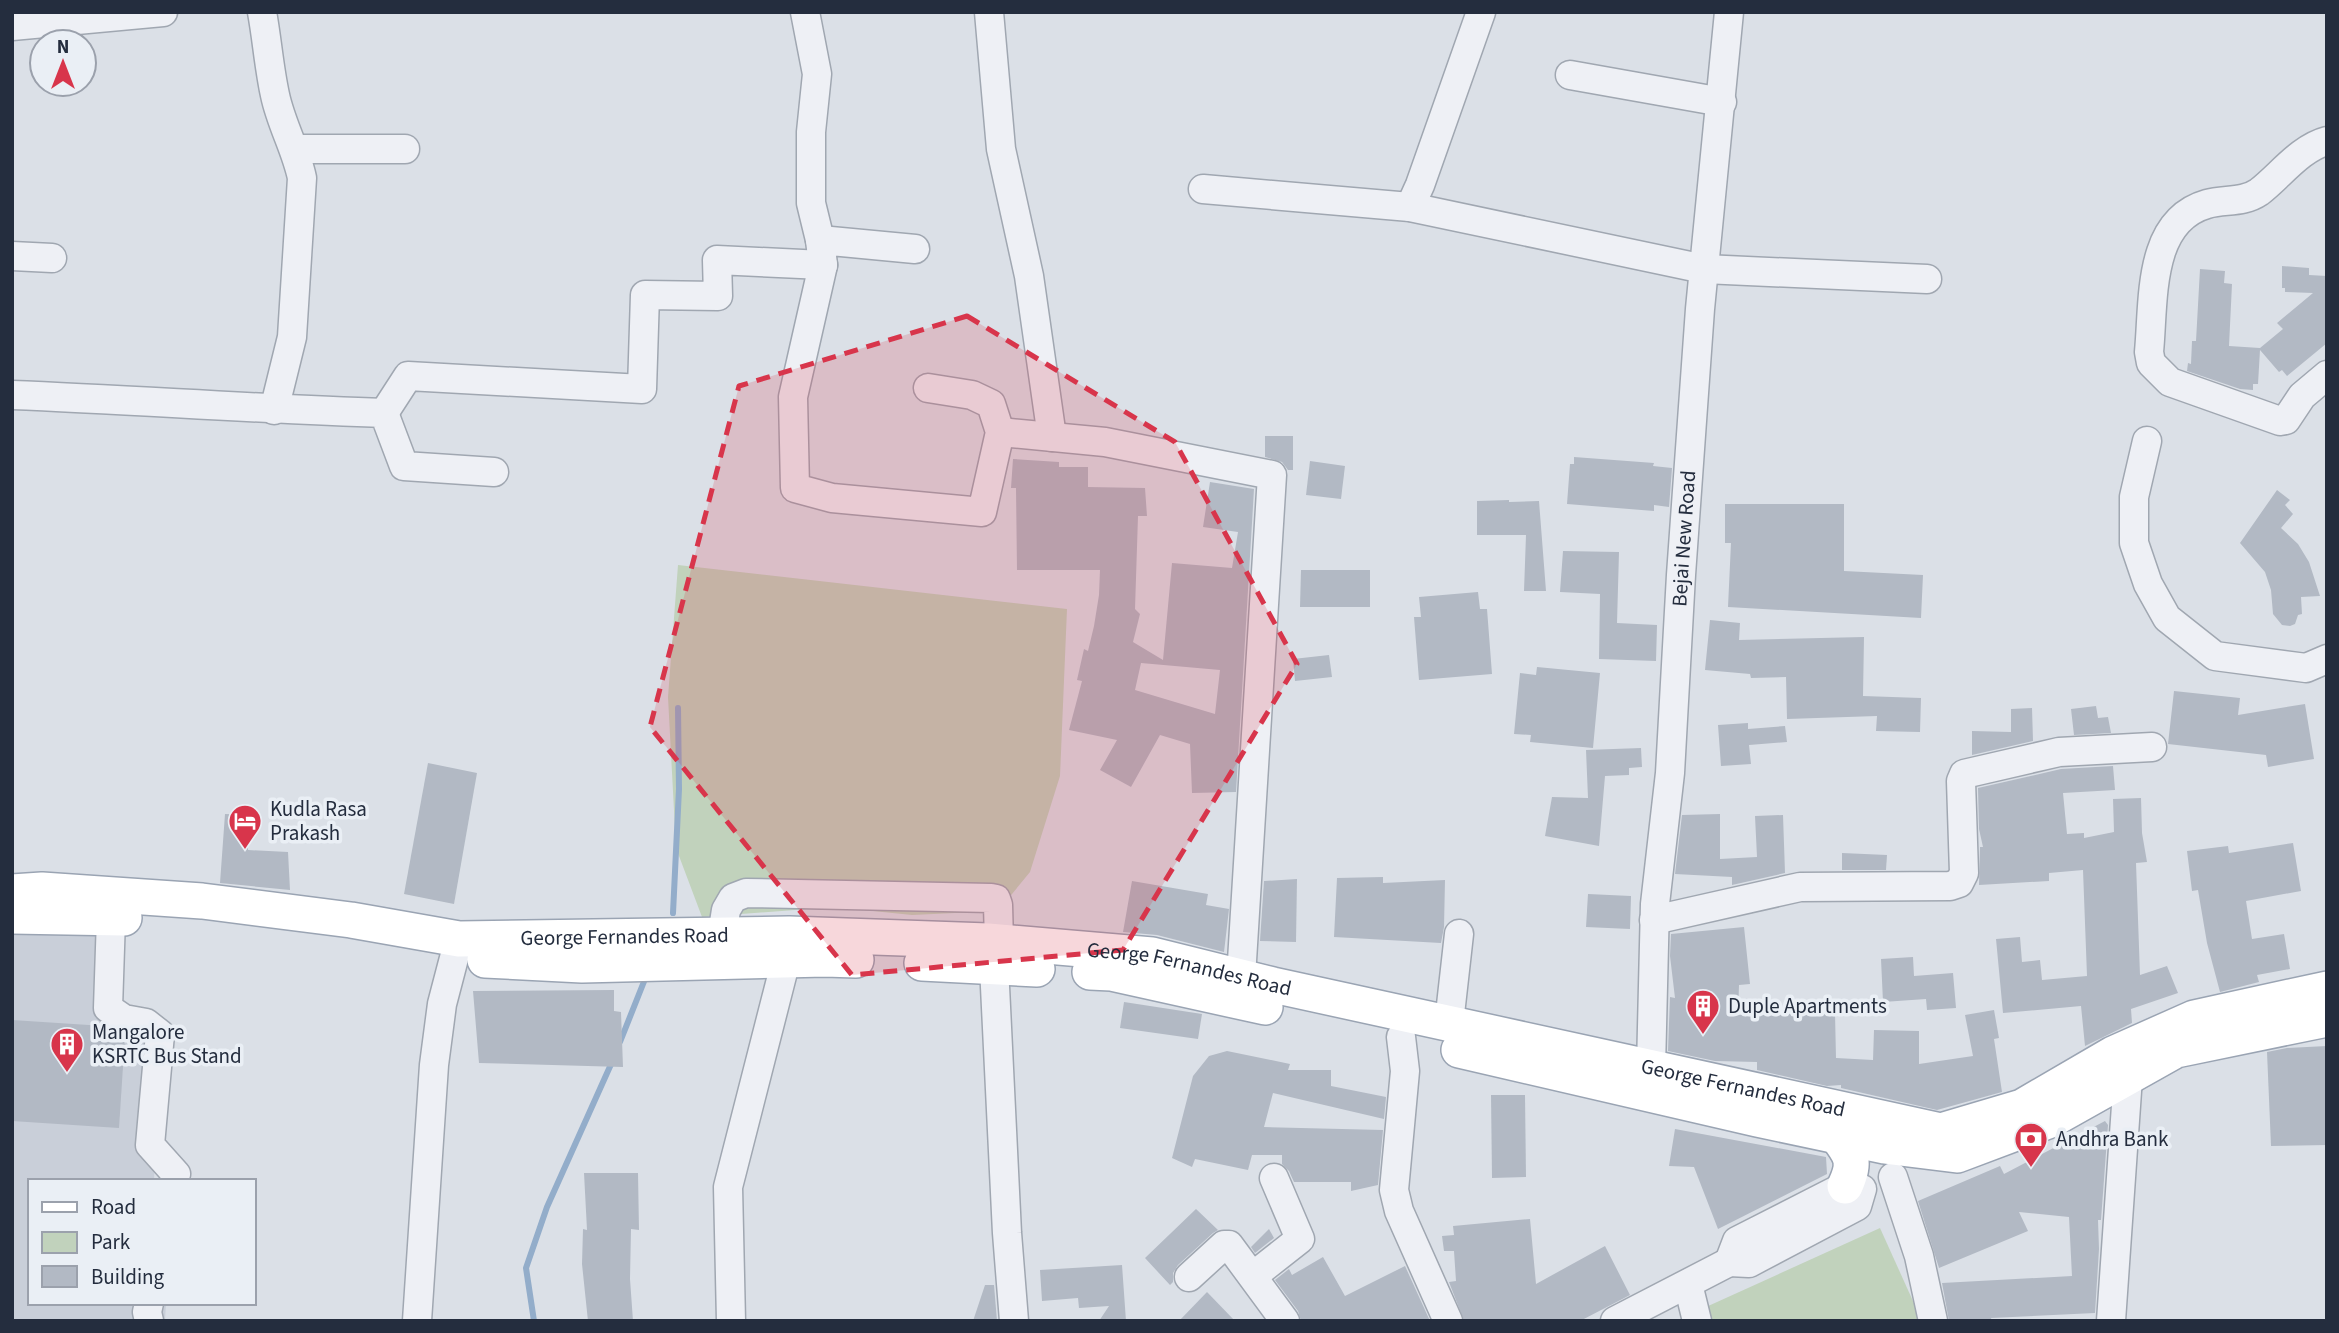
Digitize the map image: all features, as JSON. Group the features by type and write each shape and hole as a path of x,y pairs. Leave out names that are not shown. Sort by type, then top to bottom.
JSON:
{"main road":[{"name":"George Fernandes Road","path":"12,892 42,890 202,901 351,920 456,949 582,965 997,954 1152,955 1449,1023 1837,1136 1884,1146 1943,1140 2022,1107 2113,1054 2194,1018 2327,989"},
{"name":"George Fernandes Road","path":"12,916 216,921 414,948 456,949 789,934 997,954 1111,973 1401,1037 1941,1131 1943,1140 1957,1155 2053,1119 2176,1050 2327,1019"},
{"path":"1837,1136 1847,1149 1852,1162 1850,1175 1854,1188"}],"street":[{"path":"12,26 163,12"},
{"path":"262,12 274,94 302,178 292,337 274,410"},
{"path":"805,12 817,74 811,132 811,203 821,252 793,397 795,488 832,498 982,512 1000,432 991,404 972,395 928,388"},
{"path":"989,12 1001,149 1029,276 1052,437"},
{"path":"1410,207 1481,12"},
{"name":"Bejai New Road","path":"1649,1081 1654,920 1670,773 1682,562 1704,268 1729,12"},
{"path":"1570,75 1722,103"},
{"path":"2327,141 2308,150 2257,193 2242,200 2207,204 2187,214 2169,230 2159,253 2149,352 2151,363 2169,382 2280,421 2286,420 2307,390 2327,376"},
{"path":"294,149 405,149"},
{"path":"1203,189 1410,207 1704,268 1927,278"},
{"path":"384,413 408,376 642,388 645,295 718,296 717,260 915,248"},
{"path":"12,256 52,257"},
{"path":"12,395 230,405 274,410 384,413"},
{"path":"384,413 404,466 494,472"},
{"path":"1000,432 1105,442 1272,475 1241,977"},
{"path":"2147,440 2134,497 2134,543 2148,584 2167,618 2215,656 2306,668 2327,659"},
{"path":"1654,920 1800,887 1950,886 1959,883 1964,873 1961,781 1964,774 2059,752 2152,747"},
{"path":"111,918 108,1008 124,1019 146,1023 160,1034 150,1145 176,1174 175,1179"},
{"path":"1449,1023 1459,934"},
{"path":"416,1321 434,1065 442,1004 456,949"},
{"path":"997,954 1007,1233 1014,1321"},
{"path":"731,1321 728,1187 786,960"},
{"path":"1401,1037 1405,1071 1394,1190 1399,1211 1448,1321"},
{"path":"2111,1321 2128,1077"},
{"path":"1615,1321 1729,1262 1737,1241 1854,1188 1893,1177 1943,1140"},
{"path":"1893,1177 1919,1256 1933,1321"},
{"path":"1253,1276 1300,1239 1274,1178"},
{"path":"1189,1278 1227,1244 1285,1321"},
{"path":"1688,1284 1697,1321"}],"highlighted area":[{"path":"967,316 1175,442 1297,664 1123,950 852,975 650,727 739,386"}],"shaded area":[{"name":"Mangalore KSRTC Bus Stand","path":"116,928 112,1018 161,1031 154,1179 28,1179 28,1305 166,1305 165,1321 12,1321 12,933"}],"green space":[{"path":"678,565 1067,609 1060,776 1030,872 998,911 912,915 834,907 702,917 676,848 668,697"},
{"path":"1880,1228 1922,1321 1710,1321 1706,1307"}],"building":[{"path":"2282,266 2309,268 2309,275 2327,276 2327,343 2287,376 2282,370 2279,372 2260,350 2258,384 2253,384 2253,390 2240,389 2187,371 2188,363 2191,364 2192,341 2196,341 2200,269 2225,271 2224,283 2232,284 2229,346 2260,348 2283,329 2277,323 2313,293 2285,292 2285,288 2282,288"},
{"path":"1265,436 1293,436 1293,470 1288,470 1282,462 1265,457"},
{"path":"1574,457 1654,463 1653,466 1672,468 1669,507 1654,505 1654,511 1567,504 1570,464 1574,464"},
{"path":"1013,459 1059,462 1059,467 1088,467 1088,487 1145,488 1147,516 1138,516 1135,609 1140,614 1133,642 1163,660 1172,563 1232,568 1238,532 1203,527 1210,482 1254,489 1236,792 1192,793 1190,744 1160,735 1131,787 1100,770 1117,740 1069,730 1082,681 1077,680 1084,649 1088,651 1094,626 1100,570 1017,570 1016,488 1011,488","holes":["1141,663 1220,670 1215,714 1135,690"]},
{"path":"1310,461 1345,466 1341,499 1306,495"},
{"path":"2277,490 2290,500 2285,505 2293,514 2281,528 2298,544 2309,562 2320,596 2301,597 2302,614 2298,615 2295,624 2290,626 2282,625 2273,614 2271,590 2265,572 2240,543"},
{"path":"1477,501 1539,501 1546,591 1524,591 1526,535 1477,535"},
{"path":"1725,504 1844,504 1844,571 1923,575 1921,618 1728,607 1731,543 1725,543"},
{"path":"1563,551 1619,552 1617,623 1657,625 1656,661 1599,659 1600,594 1560,592"},
{"path":"1301,570 1370,570 1370,607 1300,607"},
{"path":"1478,592 1480,609 1487,609 1492,674 1419,680 1414,617 1421,617 1419,597"},
{"path":"1710,620 1740,623 1739,640 1864,637 1863,696 1921,698 1920,732 1876,731 1877,716 1787,719 1786,677 1751,678 1750,674 1705,670"},
{"path":"1329,655 1332,677 1295,681 1293,659"},
{"path":"1537,667 1600,673 1593,748 1530,742 1531,735 1514,734 1520,673 1536,675"},
{"path":"2174,691 2240,698 2238,715 2305,704 2314,759 2268,767 2266,755 2168,744"},
{"path":"2096,706 2098,718 2108,717 2111,733 2074,735 2071,709"},
{"path":"2032,708 2033,741 1972,755 1972,731 2011,732 2011,709"},
{"path":"1748,723 1748,729 1785,726 1787,742 1749,745 1751,764 1721,766 1718,725"},
{"path":"1641,748 1642,767 1629,768 1629,775 1605,776 1599,846 1545,836 1552,797 1588,798 1586,750"},
{"path":"428,763 477,773 454,904 404,894"},
{"path":"2113,766 2115,790 2063,793 2067,834 2084,833 2084,838 2114,832 2113,799 2141,798 2142,833 2147,862 2136,863 2140,975 2167,966 2178,993 2131,1009 2132,1023 2085,1046 2081,1006 2003,1013 1996,939 2020,937 2022,962 2040,960 2042,980 2087,976 2083,870 2049,873 2049,881 1979,885 1980,847 1983,847 1979,829 1978,788 2061,769"},
{"name":"Kudla Rasa Prakash","path":"225,814 248,815 248,850 288,852 290,890 220,883"},
{"path":"1720,814 1720,859 1757,857 1755,816 1783,815 1785,873 1732,885 1732,877 1675,874 1682,815"},
{"path":"2293,843 2301,891 2246,901 2252,939 2284,934 2290,969 2257,975 2259,982 2220,992 2207,943 2198,890 2192,891 2187,851 2228,846 2229,853"},
{"path":"1842,853 1887,855 1886,870 1842,870"},
{"path":"1383,877 1383,883 1445,880 1441,943 1334,937 1337,878"},
{"path":"1297,879 1296,942 1260,941 1264,881"},
{"path":"1132,881 1208,894 1206,905 1229,909 1224,952 1157,935 1123,932"},
{"path":"1588,894 1631,896 1630,929 1586,927"},
{"path":"1744,927 1750,984 1739,985 1738,1015 1835,1013 1836,1058 1873,1060 1874,1030 1919,1031 1919,1064 1973,1056 1965,1015 1994,1010 1999,1038 1994,1039 2002,1092 1937,1110 1841,1088 1841,1085 1827,1086 1757,1070 1757,1062 1715,1061 1668,1051 1670,997 1675,998 1670,956 1671,934"},
{"path":"1913,957 1914,976 1953,973 1956,1008 1927,1010 1926,999 1883,1002 1881,959"},
{"path":"614,990 614,1011 621,1012 623,1067 479,1063 473,991"},
{"path":"1124,1002 1202,1014 1198,1039 1120,1028"},
{"name":"Mangalore KSRTC Bus Stand","path":"12,1020 104,1026 125,1036 119,1128 12,1121"},
{"path":"2327,1046 2327,1145 2271,1146 2267,1052"},
{"path":"1227,1051 1290,1064 1288,1070 1331,1070 1331,1086 1386,1097 1384,1119 1273,1093 1264,1127 1383,1130 1378,1185 1351,1191 1351,1182 1294,1182 1282,1164 1282,1155 1252,1155 1248,1170 1195,1159 1192,1167 1172,1158 1193,1076 1209,1056"},
{"path":"1491,1095 1525,1095 1526,1177 1492,1178"},
{"path":"2105,1121 2108,1125 2101,1220 2098,1220 2095,1313 1991,1318 1992,1321 1949,1321 1942,1283 2072,1276 2069,1217 2019,1212 2028,1231 1939,1268 1918,1201 2000,1166 2004,1174"},
{"path":"1675,1129 1826,1157 1827,1174 1718,1229 1694,1167 1669,1166"},
{"path":"584,1173 638,1173 639,1230 631,1229 633,1321 588,1321 582,1264 583,1229 587,1230"},
{"path":"1196,1209 1218,1230 1178,1265 1170,1285 1145,1258"},
{"path":"1530,1219 1536,1284 1605,1246 1630,1295 1580,1321 1464,1321 1449,1282 1456,1281 1454,1251 1444,1251 1442,1236 1454,1235 1453,1226"},
{"path":"1269,1229 1274,1238 1255,1253 1251,1247"},
{"path":"1323,1257 1345,1296 1405,1266 1430,1321 1301,1321 1298,1311 1275,1280 1289,1269 1292,1275"},
{"path":"1122,1265 1126,1321 1099,1321 1109,1306 1079,1308 1078,1298 1042,1301 1040,1270"},
{"path":"985,1285 994,1285 997,1321 973,1321"},
{"path":"1207,1292 1235,1321 1179,1321"}],"waterway":[{"path":"673,913 679,789 678,708"},
{"path":"620,1042 645,979"},
{"path":"534,1321 526,1268 547,1207 612,1062"}],"place":[{"name":"Kudla Rasa Prakash","path":"245,851"},
{"name":"Duple Apartments","path":"1703,1036"},
{"name":"Mangalore KSRTC Bus Stand","path":"67,1074"},
{"name":"Andhra Bank","path":"2031,1169"}]}
